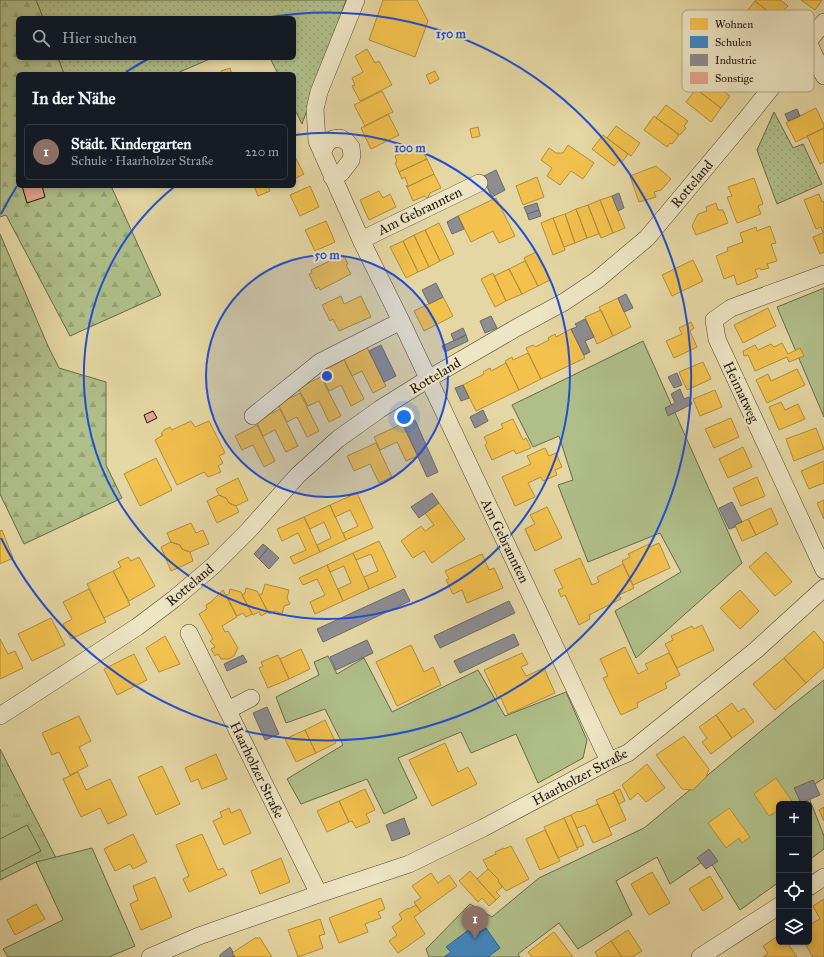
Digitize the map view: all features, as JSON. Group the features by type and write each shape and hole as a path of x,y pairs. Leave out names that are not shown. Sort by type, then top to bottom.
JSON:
{"street":[{"name":"Am Gebrannten","path":"356,0 320,92 315,109 317,141 361,240 401,321 609,762"},
{"path":"814,34 824,22"},
{"path":"814,55 824,76"},
{"name":"Rotteland","path":"0,716 137,627 174,599 213,566 244,535 298,475 338,439 380,409 428,379 564,302 597,280 646,238 768,92"},
{"path":"322,153 327,143 333,139 340,138 347,142 351,147 351,160 341,173 332,177"},
{"name":"Am Gebrannten","path":"361,240 479,183"},
{"name":"Heimatweg","path":"824,274 731,308 714,320 717,339 824,570"},
{"path":"253,416 320,362 401,321"},
{"name":"Haarholzer Straße","path":"150,957 199,936 409,864 483,828 628,753 756,650 824,588"},
{"name":"Haarholzer Straße","path":"189,633 319,894"},
{"name":"Haarholzer Straße","path":"228,710 251,698"},
{"path":"812,884 824,876"},
{"path":"700,957 776,908"}],"green space":[{"path":"0,0 36,0 42,16 16,16 16,60 59,60 63,72 16,72 16,188 112,188 161,295 70,336 6,215 0,217"},
{"path":"36,0 346,0 302,124 296,112 296,72 277,72 271,60 296,60 296,16 42,16"},
{"path":"59,60 207,60 180,72 63,72"},
{"path":"774,112 793,148 803,144 822,184 777,204 757,150"},
{"path":"0,234 48,346 59,368 106,382 106,465 122,498 24,544 0,494"},
{"path":"824,288 824,417 777,307"},
{"path":"643,341 742,563 636,658 615,611 681,572 660,533 588,562 558,485 573,480 559,436 533,447 512,405"},
{"path":"328,656 337,674 364,658 392,712 478,670 505,716 566,692 587,740 583,758 538,783 516,734 471,753 461,732 398,758 417,798 384,814 367,779 301,804 287,779 343,745 325,709 286,723 276,697 319,675 314,662"},
{"path":"824,680 824,778 806,790 810,801 776,801 776,884 740,910 708,858 670,884 657,857 616,881 632,915 578,949 559,923 518,954 520,957 429,957 426,949 470,904 492,917 539,878 644,828"},
{"path":"0,749 56,858 36,862 0,880"},
{"path":"812,805 824,836 824,849 812,858"},
{"path":"27,825 41,851 0,872 0,839"},
{"path":"92,848 135,946 109,957 8,957 3,949 63,920 36,862"}],"building: Wohnen":[{"path":"383,0 417,0 428,21 415,57 369,40"},
{"path":"780,0 788,6 784,10 766,10 755,1"},
{"path":"801,0 822,0 815,10"},
{"path":"755,1 766,10 748,10"},
{"path":"367,49 375,63 379,61 392,85 360,101 352,86 355,85 352,78 363,72 355,56"},
{"path":"230,68 231,72 221,72"},
{"path":"435,71 439,79 430,84 426,75"},
{"path":"382,91 393,112 365,126 354,105"},
{"path":"694,92 700,92 721,108 711,122 686,102"},
{"path":"700,92 725,92 730,96 721,108"},
{"path":"666,105 688,121 684,126 686,128 680,135 656,118"},
{"path":"816,108 824,128 796,142 786,123"},
{"path":"388,114 399,135 371,149 361,128"},
{"path":"654,116 679,135 672,144 670,143 667,147 644,130"},
{"path":"616,126 640,143 631,156 607,138"},
{"path":"478,127 480,136 472,138 470,129"},
{"path":"824,128 824,162 820,164 807,136"},
{"path":"603,135 628,154 622,162 619,160 614,166 592,149"},
{"path":"419,145 427,159 399,172 395,163 397,162 395,156 403,152 403,148 408,150"},
{"path":"568,145 594,163 583,179 571,171 560,185 547,176 552,168 541,160 549,148 556,153 563,153"},
{"path":"296,159 304,174 296,178"},
{"path":"427,159 434,174 407,187 406,186 408,185 405,177 402,179 399,172"},
{"path":"656,166 671,179 661,190 654,192 656,197 639,202 630,176"},
{"path":"434,174 441,188 430,193 428,198 424,196 413,201 407,187"},
{"path":"537,177 544,197 523,205 516,186"},
{"path":"754,178 763,204 758,206 761,214 737,223 727,197 732,196 728,187"},
{"path":"310,186 319,207 300,216 290,195"},
{"path":"255,188 269,188 270,191 258,196"},
{"path":"379,191 383,198 390,194 396,207 369,220 360,200"},
{"path":"819,194 822,202 824,201 824,252 820,254 813,237 823,233 821,227 816,229 804,200"},
{"path":"612,196 625,228 613,233 600,200"},
{"path":"496,198 515,236 499,243 493,231 471,242 458,216"},
{"path":"600,200 613,233 601,238 588,205"},
{"path":"716,203 718,210 723,210 728,223 696,235 692,226 698,214 707,211 706,207"},
{"path":"588,205 599,234 587,238 576,209"},
{"path":"576,209 587,238 575,243 565,214"},
{"path":"565,214 575,243 564,247 553,218"},
{"path":"553,218 565,250 553,255 541,223"},
{"path":"326,221 335,242 315,251 305,230"},
{"path":"439,223 454,254 440,261 425,230"},
{"path":"770,226 776,243 771,244 777,261 767,264 769,268 761,270 760,268 755,270 758,277 737,285 734,275 724,279 716,256 728,251 727,248 743,242 740,233 756,227 757,231"},
{"path":"425,230 440,261 429,267 414,235"},
{"path":"414,235 429,267 418,272 403,241"},
{"path":"403,241 418,272 406,278 390,247"},
{"path":"536,252 550,280 538,286 524,258"},
{"path":"342,255 348,264 346,265 351,274 320,290 319,287 316,289 309,274 312,273 311,270"},
{"path":"693,260 703,281 672,296 662,275"},
{"path":"525,261 538,286 522,294 509,269"},
{"path":"509,269 522,294 506,301 494,276"},
{"path":"493,273 506,301 495,307 481,279"},
{"path":"341,296 344,304 361,296 371,317 339,331 333,319 330,321 322,305"},
{"path":"443,297 453,316 424,331 414,311"},
{"path":"618,298 631,327 613,336 599,307"},
{"path":"768,308 776,326 743,343 734,325"},
{"path":"601,310 613,336 597,344 585,317"},
{"path":"691,322 694,328 690,331 697,347 674,358 666,341 682,334 679,328"},
{"path":"571,329 585,358 541,379 526,348 533,345 535,347 549,340 548,338 555,334 556,337"},
{"path":"782,343 788,354 800,348 804,356 789,362 787,357 755,371 748,355 744,356 743,351 755,345 758,350 771,344 774,347"},
{"path":"366,345 386,386 373,393 362,371 352,376 343,357"},
{"path":"528,353 541,379 519,390 505,361 512,357 513,360"},
{"path":"344,360 364,399 351,406 341,385 329,391 320,372"},
{"path":"703,362 711,379 687,390 679,372"},
{"path":"506,363 519,390 476,411 463,385 484,374 483,372 490,368 491,371"},
{"path":"797,369 805,385 767,403 756,380 768,374 771,381"},
{"path":"321,377 341,416 329,422 319,401 308,406 298,388"},
{"path":"715,390 722,407 700,416 693,399"},
{"path":"300,393 319,431 307,437 297,417 287,422 278,404"},
{"path":"781,402 785,410 798,404 805,419 779,430 769,407"},
{"path":"280,409 298,446 286,452 275,430 263,436 256,421"},
{"path":"731,418 739,437 714,448 705,429"},
{"path":"513,419 523,440 526,438 531,448 516,454 514,450 492,460 485,445 487,443 484,437 503,428 501,424"},
{"path":"191,421 195,427 209,421 225,453 219,456 223,463 218,466 221,472 208,477 204,472 177,485 155,440 163,435 161,434 164,430 170,427 172,430"},
{"path":"402,424 418,456 406,461 397,442 380,450 374,437"},
{"path":"257,425 275,461 264,467 253,445 242,450 235,436"},
{"path":"816,428 824,449 794,461 786,439"},
{"path":"376,443 392,477 379,483 370,464 354,471 347,456"},
{"path":"743,447 752,467 728,478 719,459"},
{"path":"545,448 549,456 556,453 562,467 555,470 557,475 543,481 541,477 528,483 535,497 515,506 502,477 531,464 527,456"},
{"path":"156,458 172,490 140,506 124,474"},
{"path":"824,461 824,483 809,489 801,471"},
{"path":"757,477 765,496 741,506 733,488"},
{"path":"238,478 248,500 236,506 229,503 226,498 219,495 216,489"},
{"path":"357,493 373,528 346,540 343,533 358,526 350,510 335,517 330,505"},
{"path":"219,495 226,498 229,503 236,506 239,512 217,523 207,501"},
{"path":"824,500 824,519 817,503"},
{"path":"439,503 465,539 432,563 424,551 413,558 401,541 421,526 425,531 434,525 425,513"},
{"path":"330,505 346,540 320,552 317,545 331,538 324,522 310,529 304,517"},
{"path":"547,507 562,538 535,551 525,529 535,524 530,515"},
{"path":"771,508 778,524 756,535 748,519"},
{"path":"304,517 320,552 294,564 290,557 306,550 298,533 282,541 277,529"},
{"path":"748,519 756,535 742,541 735,525"},
{"path":"191,523 196,533 203,530 209,544 190,552 182,549 180,545 171,542 167,533"},
{"path":"2,530 13,558 0,564 0,531"},
{"path":"379,541 396,577 369,589 364,577 378,571 371,554 356,560 353,553"},
{"path":"171,542 180,545 182,549 190,552 193,561 171,571 161,547"},
{"path":"659,543 670,568 633,585 622,561 630,557 628,554 649,544 650,547"},
{"path":"766,552 792,582 775,596 749,567"},
{"path":"353,553 369,589 343,601 338,589 351,583 344,566 330,572 327,565"},
{"path":"482,554 489,570 494,568 503,588 467,603 462,590 453,594 446,580 449,579 445,571"},
{"path":"128,557 131,561 139,557 155,586 129,601 113,571 121,567 118,562"},
{"path":"580,558 592,585 599,582 597,577 623,564 634,588 619,595 621,599 589,615 590,619 579,625 565,595 561,597 558,590 563,588 554,570"},
{"path":"327,565 343,601 315,614 310,602 325,595 317,579 303,585 299,578"},
{"path":"113,571 130,605 104,618 87,584"},
{"path":"265,584 289,590 287,598 290,604 284,606 282,614 275,611 269,614 259,595 262,594"},
{"path":"246,588 257,591 268,612 261,616 259,612 253,615 242,595 245,593"},
{"path":"89,589 106,622 71,639 63,624 72,619 63,602"},
{"path":"230,589 241,592 252,614 246,617 243,613 237,616 226,595 229,594"},
{"path":"223,590 237,617 222,626 225,632 228,631 238,648 234,656 229,659 221,659 218,654 215,656 211,649 215,647 210,641 213,639 199,614 207,609 206,605"},
{"path":"740,590 759,611 740,629 720,608"},
{"path":"51,618 65,645 32,661 18,634"},
{"path":"702,625 714,650 677,668 665,644 673,640 671,636 692,626 694,629"},
{"path":"814,631 824,643 824,667 806,683 784,658"},
{"path":"165,636 180,664 159,672 146,648"},
{"path":"0,639 8,654 15,651 23,668 0,679"},
{"path":"411,645 424,672 433,667 441,685 397,706 376,662"},
{"path":"625,647 638,674 648,669 645,664 669,653 680,675 665,683 667,688 637,703 638,707 621,715 603,678 608,676 600,659"},
{"path":"301,649 310,669 289,679 280,659"},
{"path":"522,653 528,664 521,667 526,676 544,668 555,693 508,714 501,698 498,699 484,670"},
{"path":"134,654 147,680 117,695 104,669"},
{"path":"278,655 289,679 268,688 259,668 263,666 261,662"},
{"path":"784,658 806,683 775,710 753,684"},
{"path":"732,703 738,712 744,708 754,722 732,738 716,715"},
{"path":"716,715 732,738 711,754 702,742 707,738 699,727"},
{"path":"79,716 91,741 79,747 88,766 70,775 59,752 52,755 42,733"},
{"path":"325,720 336,743 316,753 305,730"},
{"path":"305,730 316,753 296,762 285,739"},
{"path":"684,736 709,769 706,777 693,790 682,789 656,755"},
{"path":"445,743 458,772 468,767 477,784 432,806 409,760"},
{"path":"216,754 227,779 202,789 198,779 191,782 185,768"},
{"path":"647,764 665,788 646,802 638,793 630,800 622,785"},
{"path":"162,766 180,804 156,815 138,777"},
{"path":"78,772 86,790 110,779 127,815 108,824 100,808 81,817 63,779"},
{"path":"776,778 792,801 776,801 776,812 769,816 754,794"},
{"path":"365,789 375,810 366,814 370,822 356,828 352,821 349,822 339,801"},
{"path":"620,789 625,801 619,804 613,792"},
{"path":"613,793 626,820 609,828 596,800"},
{"path":"339,801 349,822 327,832 317,811"},
{"path":"598,804 612,835 593,843 585,825 577,828 571,815"},
{"path":"824,807 824,821 819,810"},
{"path":"229,808 231,813 240,809 251,833 224,845 213,821 222,817 220,812"},
{"path":"729,808 750,837 742,843 739,838 726,848 708,823"},
{"path":"571,815 584,845 577,848 564,818"},
{"path":"564,818 578,849 558,858 544,827"},
{"path":"545,830 560,861 540,870 526,839"},
{"path":"133,834 147,862 133,869 130,864 115,871 104,849"},
{"path":"202,834 218,870 223,868 227,875 189,892 183,879 189,876 176,845"},
{"path":"511,846 529,879 506,891 498,881 499,880 488,869 483,860 496,854 495,852"},
{"path":"281,858 290,882 260,894 251,871"},
{"path":"488,869 499,880 498,881 502,887 496,892 500,896 496,900 477,879"},
{"path":"470,871 496,900 489,906 482,898 478,902 459,881"},
{"path":"652,872 670,903 649,915 631,884"},
{"path":"431,873 438,883 449,875 457,886 421,912 414,902 421,898 412,886"},
{"path":"710,876 723,898 703,911 689,889"},
{"path":"155,877 172,917 141,930 130,904 138,900 133,886"},
{"path":"381,898 385,909 378,912 381,918 365,924 368,932 339,943 329,918"},
{"path":"824,899 824,957 813,957 806,945 812,945 812,923 820,919 813,906"},
{"path":"36,904 45,919 15,935 7,920"},
{"path":"416,905 421,912 414,917 425,934 398,953 389,941 397,935 392,927 402,919 399,914"},
{"path":"320,919 325,934 319,936 323,948 298,957 288,930"},
{"path":"628,930 642,951 632,957 622,957 611,941"},
{"path":"554,932 573,957 532,957 528,952"},
{"path":"776,937 776,945 789,945 797,957 763,957 768,953 763,946"},
{"path":"255,938 260,938 272,957 235,957 232,953"},
{"path":"611,941 622,957 598,957 595,952"}],"building: Schulen":[{"path":"475,925 480,932 486,928 500,948 488,957 444,957 451,952 446,947"}],"building: Industrie":[{"path":"797,109 800,116 788,121 785,114"},
{"path":"496,170 505,190 492,197 482,177"},
{"path":"619,193 624,208 618,211 612,196"},
{"path":"537,203 539,210 527,214 524,207"},
{"path":"539,210 541,216 529,220 527,214"},
{"path":"458,216 464,229 452,234 447,222"},
{"path":"436,283 443,297 429,304 422,290"},
{"path":"626,294 633,308 624,312 618,298"},
{"path":"491,316 497,328 485,333 480,321"},
{"path":"585,319 594,337 585,341 590,352 584,355 571,329 577,327 575,324"},
{"path":"463,328 466,335 454,341 451,334"},
{"path":"466,335 468,341 445,352 442,346"},
{"path":"381,345 396,376 384,382 369,351"},
{"path":"677,373 682,385 674,388 668,377"},
{"path":"463,385 469,398 461,401 455,388"},
{"path":"680,389 684,399 689,397 692,404 668,416 665,408 675,403 671,394"},
{"path":"483,410 488,421 475,428 470,417"},
{"path":"415,420 438,472 427,477 404,426"},
{"path":"432,493 439,503 419,518 411,507"},
{"path":"732,502 742,522 729,529 719,508"},
{"path":"263,544 268,548 259,559 254,554"},
{"path":"268,548 279,558 269,569 259,559"},
{"path":"404,589 410,601 323,642 317,629"},
{"path":"509,601 515,613 440,648 434,636"},
{"path":"514,634 519,645 460,673 454,661"},
{"path":"367,640 373,653 336,670 330,657"},
{"path":"243,655 247,662 227,671 224,664"},
{"path":"267,707 279,734 265,740 253,713"},
{"path":"813,780 820,795 806,801 800,801 794,788"},
{"path":"404,818 410,834 392,841 386,825"},
{"path":"709,849 718,861 706,869 697,858"},
{"path":"230,947 235,957 220,957 220,955"}],"building: Sonstige":[{"path":"23,188 43,188 45,197 27,203"},
{"path":"153,411 157,418 147,423 144,415"}],"place":[{"name":"Städt. Kindergarten","path":"475,939"}]}
